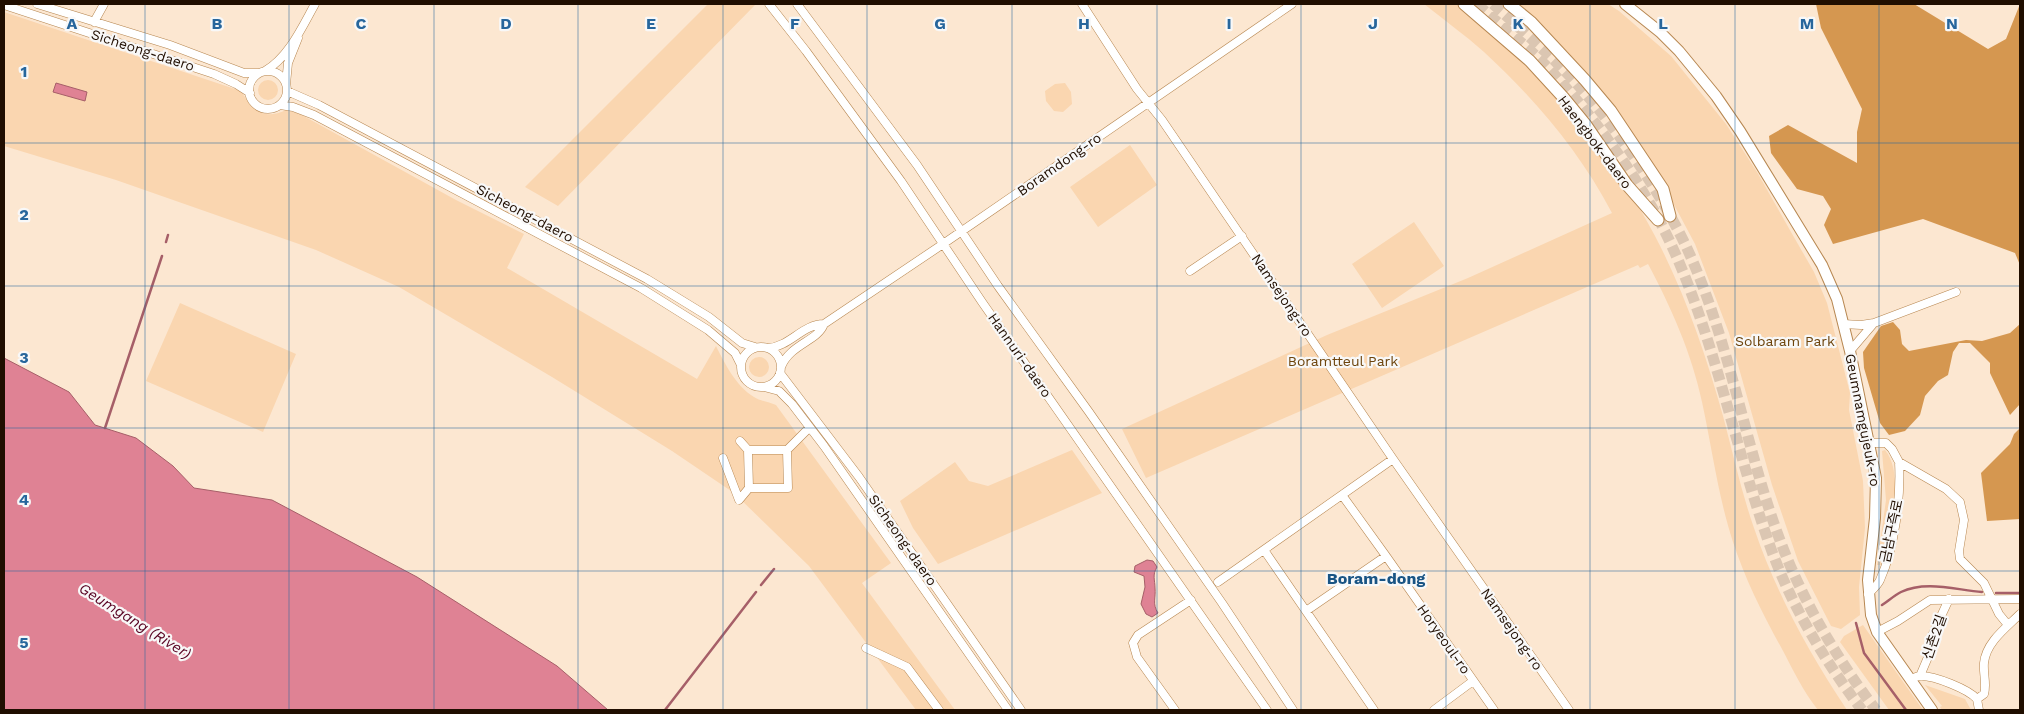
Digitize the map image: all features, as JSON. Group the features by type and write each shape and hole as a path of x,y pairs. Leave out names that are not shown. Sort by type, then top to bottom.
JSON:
{"highway":[{"name":"Haengbok-daero","path":"1464,4 1530,61 1586,125 1627,185 1664,218 1663,189 1611,111 1531,22 1510,4"}],"main road":[{"name":"Geumnamgujeuk-ro","path":"1624,4 1660,32 1679,51 1716,96 1740,131 1822,265 1837,299 1850,351 1876,478 1877,499 1868,580 1871,615 1876,632 1932,710"}],"street":[{"name":"Sicheong-daero","path":"37,4 170,45 244,72 262,72"},
{"path":"94,22 104,4"},
{"path":"300,31 288,64 286,97 280,105 271,109 265,109 253,102 250,93 250,83 280,60 300,31 314,4"},
{"name":"Hannuri-daero","path":"768,4 806,51 895,173 1267,710"},
{"name":"Hannuri-daero","path":"797,4 917,165 961,232 1222,603 1293,710"},
{"name":"Namsejong-ro","path":"1082,4 1137,89 1150,103 1567,710"},
{"name":"Boramdong-ro","path":"824,324 1150,103 1292,4"},
{"name":"Sicheong-daero","path":"4,5 214,74 250,93"},
{"path":"262,72 278,74 287,87"},
{"name":"Sicheong-daero","path":"287,87 632,270 709,317 742,343 756,348"},
{"name":"Sicheong-daero","path":"280,105 293,107 314,116 641,288 708,330 735,353 741,365"},
{"path":"1190,271 1242,236"},
{"path":"1843,324 1861,325 1874,323 1956,292"},
{"path":"1850,351 1874,323"},
{"path":"816,324 824,324 822,330 795,348 785,358 774,382 764,387 758,387 747,382 743,377 741,365 745,354 756,348 768,348 776,348 816,324"},
{"path":"768,348 777,355 781,370"},
{"name":"Sicheong-daero","path":"781,370 859,477 1021,710"},
{"name":"Sicheong-daero","path":"764,387 779,391 792,404 824,446 1008,710"},
{"path":"748,450 787,450 806,431"},
{"path":"723,458 739,500 749,488 748,450 740,442"},
{"path":"1870,443 1886,443 1892,449 1899,462 1946,489 1960,502 1964,520 1959,551 1960,559 1984,583 1999,614 2008,625"},
{"path":"749,488 791,491 787,450"},
{"path":"1222,603 1217,592 1218,582 1394,459"},
{"name":"금남구즉로","path":"1868,594 1880,581 1888,554 1896,518 1900,478 1899,462"},
{"name":"Horyeoul-ro","path":"1342,496 1494,710"},
{"path":"1264,550 1374,710"},
{"path":"1306,612 1386,556"},
{"path":"1200,574 1218,582"},
{"name":"신촌2길","path":"1920,676 1931,650 1930,640 1949,599"},
{"path":"1876,632 1898,621 1930,600 2020,599"},
{"path":"1175,710 1137,657 1133,649 1133,642 1138,635 1191,600"},
{"path":"1977,699 1984,694 1984,661 1995,640 2020,614"},
{"path":"866,648 907,667 938,710"},
{"path":"1910,680 1920,676 1966,690 1977,699 1979,710"},
{"path":"1434,710 1473,682"}],"green space":[{"path":"708,4 755,5 558,206 525,187"},
{"name":"Boramtteul Park","path":"1424,4 1460,4 1488,29 1543,83 1593,140 1636,203 1666,258 1694,324 1723,416 1749,514 1772,576 1807,645 1847,710 1818,710 1794,673 1749,583 1733,542 1723,507 1693,366 1673,314 1648,264 1640,268 1638,265 1146,478 1122,429 1327,335 1468,278 1612,213 1571,148 1521,88 1484,52"},
{"name":"Solbaram Park","path":"1519,4 1608,4 1619,11 1671,56 1726,124 1757,172 1814,272 1827,303 1850,393 1849,410 1863,481 1865,528 1859,587 1860,615 1841,629 1831,626 1798,561 1772,485 1729,333 1695,244 1647,154 1610,103 1572,58"},
{"path":"4,12 241,91 250,104 259,112 271,114 286,110 300,114 456,200 524,234 507,268 697,379 716,346 727,367 742,387 756,398 776,405 891,563 862,583 955,710 916,710 809,566 734,493 672,451 552,377 399,287 316,250 116,180 4,146"},
{"path":"264,80 272,80 278,86 278,94 272,100 264,100 258,94 258,86"},
{"path":"1065,83 1071,92 1072,104 1063,112 1054,111 1046,101 1045,91 1055,84"},
{"path":"1130,145 1157,185 1098,227 1070,187"},
{"path":"1414,222 1444,266 1382,308 1352,264"},
{"path":"180,303 296,354 263,432 146,381"},
{"path":"755,357 763,357 769,363 769,371 763,377 755,377 749,371 749,363"},
{"path":"1072,450 1102,493 938,564 913,528 900,501 955,462 969,481 988,486"},
{"path":"1885,450 1891,461 1894,474 1894,506 1881,565 1877,565 1886,500 1882,451"},
{"path":"1863,625 1923,710 1889,710 1840,642 1844,636"},
{"path":"1925,685 1965,699 1971,710 1942,710 1940,707 1942,706"}],"shaded area":[{"path":"1816,4 1914,4 1988,49 2006,39 2020,4 2020,265 2015,253 1923,219 1833,244 1824,225 1831,209 1823,196 1797,189 1771,153 1769,136 1788,125 1857,163 1857,132 1862,109 1821,28"},
{"path":"1893,322 1900,330 1902,344 1909,351 1966,340 1982,341 2010,333 2020,324 2020,404 2010,415 1990,373 1990,363 1970,343 1959,343 1953,352 1948,375 1938,381 1925,396 1920,415 1905,431 1889,435 1880,423 1864,368 1863,352 1881,326"},
{"path":"2020,428 2020,519 1987,521 1981,473 2010,444 2014,434"}],"water":[{"path":"56,83 87,92 85,101 53,92"},
{"name":"Geumgang (River)","path":"4,358 69,392 95,425 136,438 173,466 194,488 272,500 417,577 557,666 608,710 4,710"},
{"path":"1147,560 1153,561 1157,567 1154,575 1155,604 1158,613 1152,617 1146,614 1141,604 1145,587 1144,576 1134,572 1135,566"}],"waterway":[{"path":"166,242 168,235"},
{"path":"105,428 162,256"},
{"path":"761,585 774,569"},
{"path":"1882,605 1894,596 1911,588 1931,586 1982,592"},
{"path":"665,710 756,592"},
{"path":"1996,593 2020,593"},
{"path":"1856,623 1864,653 1906,710"}],"tunnel":[{"path":"1477,4 1535,55 1571,93 1621,158 1650,204 1675,253 1703,325 1746,472 1778,568 1798,611 1822,652 1862,710"},
{"path":"1493,4 1559,65 1595,104 1659,195 1684,242 1700,278 1725,354 1768,506 1790,565 1822,630 1876,710"}],"district":[{"name":"Boram-dong","path":"1376,578"}]}
